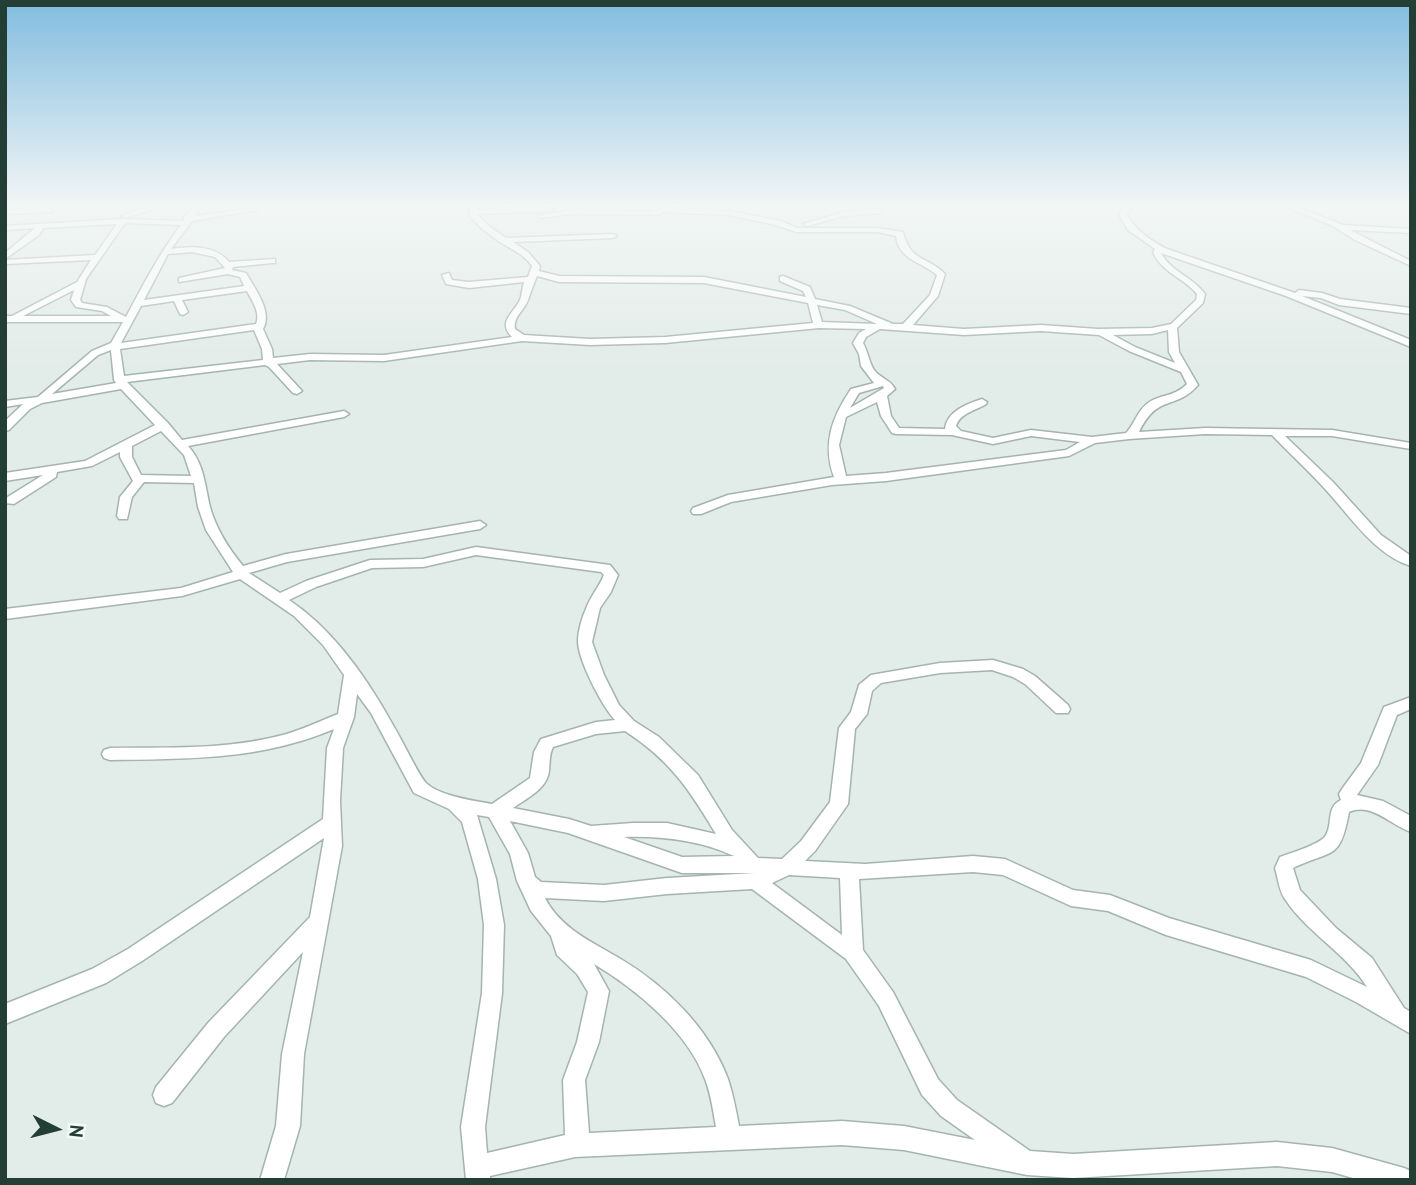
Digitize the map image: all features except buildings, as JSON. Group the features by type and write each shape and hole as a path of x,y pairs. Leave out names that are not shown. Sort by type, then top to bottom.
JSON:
{"street":[{"path":"94,262 80,284 75,304 104,309 122,320"},
{"path":"159,262 135,304 122,320 115,346 121,382 181,444 195,466 212,530 241,572 299,613 328,642 377,710 414,781 427,793 454,804 569,826 682,864 883,872 973,864 1005,867 1063,895 1110,903 1166,926 1311,969 1341,983 1404,1020"},
{"path":"5,428 26,407 62,383 95,353 115,346 258,327 263,321 262,312 250,288 243,275 228,268 224,262"},
{"path":"182,280 264,262"},
{"path":"522,338 514,334 510,326 510,316 524,301 526,288 536,266 534,262"},
{"path":"906,327 934,296 941,274 921,262"},
{"path":"5,404 212,367 320,356 384,358 522,338 590,342 665,340 819,325 906,327 964,332 1031,328 1140,331 1172,327 1200,301 1202,294 1196,286 1175,275 1163,262"},
{"path":"1200,262 1289,294 1411,344"},
{"path":"446,275 449,282 464,285 533,276 566,280 698,280 861,312 894,327"},
{"path":"783,279 805,287 813,302 816,322 819,325"},
{"path":"5,332 11,318 80,284"},
{"path":"135,304 250,288"},
{"path":"1289,294 1315,295 1339,302 1411,312"},
{"path":"177,299 183,312"},
{"path":"11,318 122,320"},
{"path":"258,327 270,363 297,391"},
{"path":"841,480 832,447 833,431 855,391 880,384 866,366 858,343 862,335 877,327"},
{"path":"1129,436 1135,430 1139,419 1153,404 1190,390 1193,381 1174,352 1172,327"},
{"path":"1101,331 1132,349 1186,371"},
{"path":"841,416 866,405 891,387 876,378"},
{"path":"881,395 886,416 896,431 957,433 993,441 1031,433 1092,440 1205,431 1347,434 1411,446"},
{"path":"957,433 950,428 951,422 960,413 982,402"},
{"path":"181,444 344,414"},
{"path":"5,477 60,470 100,459 164,425"},
{"path":"1275,432 1329,485 1345,506 1387,549 1411,562"},
{"path":"697,511 728,499 841,480 886,477 1069,453 1092,440"},
{"path":"123,516 124,503 137,486 137,478 126,457 125,446"},
{"path":"10,501 29,486 60,470"},
{"path":"137,478 200,480"},
{"path":"6,614 182,592 286,558 480,525"},
{"path":"279,599 311,584 370,564 423,563 476,551 605,568 611,575 593,608 585,642 588,656 613,708 628,725 653,741 692,780 750,866 773,895 796,909 837,944 853,953 886,999 930,1087 948,1108 1027,1163"},
{"path":"784,869 808,846 839,804 848,729 859,714 865,688 876,679 940,668 993,665 1030,680 1062,709"},
{"path":"272,1180 288,1126 293,1054 332,846 335,748 346,717 352,673"},
{"path":"1350,803 1348,794 1369,765 1390,711 1411,703"},
{"path":"110,754 219,751 264,745 307,733 346,717"},
{"path":"495,811 537,782 541,776 541,752 547,743 596,727 628,725"},
{"path":"1404,1020 1364,965 1321,925 1293,894 1284,869 1287,862 1328,846 1335,838 1341,808 1350,803 1377,804 1411,825"},
{"path":"454,804 470,819 475,830 487,879 494,925 492,993 473,1127 478,1173 575,1145 842,1133 904,1138 1027,1163 1073,1166 1277,1154 1332,1160 1404,1180"},
{"path":"495,811 519,853 540,910 559,932 639,982 690,1034 706,1056 717,1081 730,1138"},
{"path":"5,1014 99,976 135,955 333,822"},
{"path":"587,832 647,828 682,830 706,836 750,866"},
{"path":"531,887 537,890 604,894 657,887 750,866"},
{"path":"849,871 853,953"},
{"path":"164,1095 216,1030 320,920"},
{"path":"559,932 564,949 584,967 599,991 588,1042 573,1080 578,1136 575,1145"}]}
